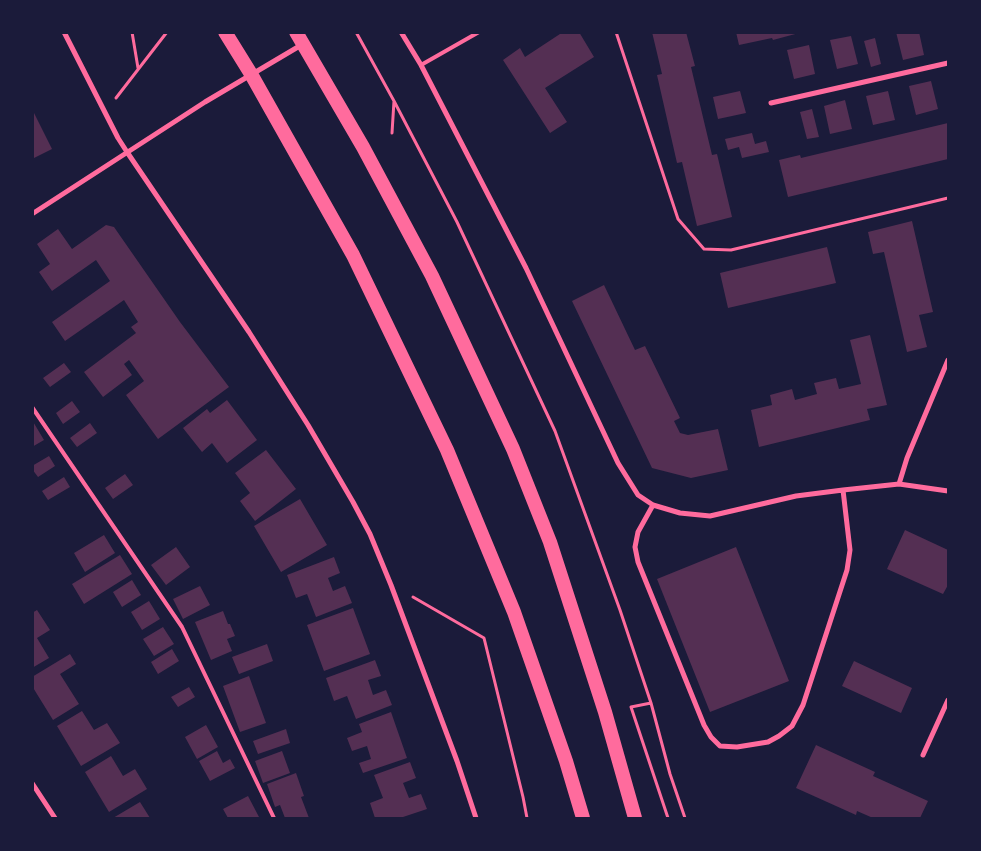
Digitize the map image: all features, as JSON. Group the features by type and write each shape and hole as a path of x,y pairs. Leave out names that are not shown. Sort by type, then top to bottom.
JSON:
{"highway":[{"path":"225,32 251,74 353,255 447,450 514,612 584,818"},
{"path":"300,38 363,147 432,276 512,449 553,551 605,712 634,818"}],"street":[{"path":"64,32 127,152 249,332 308,425 370,534 391,584 457,761 476,818"},
{"path":"401,32 421,65 526,268 618,463 638,494 653,505 680,513 710,516 796,496 900,484 948,491"},
{"path":"32,214 204,102 251,74 300,38"},
{"path":"771,103 948,63"},
{"path":"900,484 907,458 948,360"},
{"path":"653,505 638,532 635,547 638,562 710,737 720,746 737,747 768,742 779,736 792,726 803,705 847,570 850,550 843,490"},
{"path":"923,755 948,700"},
{"path":"32,783 55,818"}],"lane":[{"path":"421,65 479,32"},
{"path":"32,407 182,627 274,818"}],"path":[{"path":"132,32 138,69"},
{"path":"105,112 167,32"},
{"path":"356,32 457,222 555,431 620,610 651,703 670,774 685,818"},
{"path":"616,32 678,218 704,249 731,250 948,198"},
{"path":"392,134 394,101"},
{"path":"391,584 484,638 527,818"},
{"path":"651,703 631,707 668,818"}],"building":[{"path":"563,32 579,32 594,57 545,88 567,122 550,133 503,60 520,48 525,57"},
{"path":"652,32 686,32 695,66 691,67 712,155 717,154 732,217 697,226 682,162 677,163 657,75 662,74"},
{"path":"736,32 799,33 773,40 772,38 739,45"},
{"path":"896,32 919,32 924,55 903,60"},
{"path":"851,36 858,64 837,69 830,40"},
{"path":"875,38 881,64 871,67 864,41"},
{"path":"809,45 815,74 794,79 787,50"},
{"path":"931,81 938,109 916,115 909,86"},
{"path":"740,91 746,113 718,119 713,97"},
{"path":"888,91 895,120 873,125 866,96"},
{"path":"845,100 852,129 830,134 824,106"},
{"path":"32,109 52,149 32,159"},
{"path":"812,109 819,137 807,139 800,112"},
{"path":"948,123 948,159 788,197 779,160 800,155 801,158"},
{"path":"752,133 755,144 766,141 769,152 742,158 739,147 728,150 725,139"},
{"path":"912,221 933,312 919,315 927,347 907,352 884,252 873,254 868,232"},
{"path":"106,225 114,227 180,322 229,387 158,439 126,395 144,381 129,360 124,364 132,375 103,397 84,372 136,333 131,327 138,322 124,300 65,341 52,322 110,281 96,260 52,291 39,272 50,264 37,244 58,229 72,249"},
{"path":"827,247 836,283 728,308 720,273"},
{"path":"604,285 635,350 645,346 680,418 674,421 680,433 688,435 718,429 728,470 691,478 652,468 572,301"},
{"path":"870,335 887,405 867,409 870,420 759,447 751,410 772,405 770,395 792,389 795,400 817,394 814,383 836,378 839,389 861,384 850,340"},
{"path":"64,363 71,372 50,387 43,378"},
{"path":"227,400 257,440 227,463 212,443 202,452 183,428 207,409 210,413"},
{"path":"72,401 80,412 63,424 56,413"},
{"path":"32,420 44,440 32,447"},
{"path":"90,423 97,433 77,447 70,438"},
{"path":"266,450 296,489 255,521 240,501 250,493 235,473"},
{"path":"49,456 55,466 38,477 32,466"},
{"path":"125,474 133,485 113,499 105,488"},
{"path":"64,477 70,487 48,500 42,491"},
{"path":"300,499 327,545 281,572 254,526"},
{"path":"905,530 948,550 948,585 943,594 887,569"},
{"path":"104,535 115,553 85,572 74,553"},
{"path":"176,547 190,567 166,585 151,565"},
{"path":"736,547 789,681 710,712 657,579"},
{"path":"120,555 132,574 84,604 72,584"},
{"path":"334,557 340,573 328,578 333,591 345,586 352,603 316,617 307,594 296,598 287,575"},
{"path":"132,580 141,595 122,607 113,592"},
{"path":"200,586 210,605 183,619 173,599"},
{"path":"149,601 160,619 142,630 131,612"},
{"path":"353,608 370,654 324,671 307,625"},
{"path":"37,610 50,630 37,638 49,658 32,668 32,613"},
{"path":"223,611 235,636 227,639 232,651 211,660 195,622"},
{"path":"163,627 174,644 154,656 143,639"},
{"path":"267,644 273,661 239,674 232,657"},
{"path":"172,649 179,661 158,674 151,662"},
{"path":"70,654 76,664 60,674 79,704 53,720 32,686 32,677"},
{"path":"375,660 381,676 368,680 373,695 386,690 392,705 356,719 347,696 334,701 326,678"},
{"path":"854,661 912,688 901,713 842,686"},
{"path":"249,676 266,723 240,732 223,686"},
{"path":"189,687 195,697 178,707 171,697"},
{"path":"82,711 94,730 107,723 120,743 81,766 57,726"},
{"path":"391,712 407,758 363,773 359,763 371,759 367,746 352,751 347,738 362,732 359,724"},
{"path":"206,725 218,747 197,759 185,737"},
{"path":"286,729 290,743 258,754 253,741"},
{"path":"816,745 875,772 873,776 928,801 920,818 873,818 857,811 856,815 796,788"},
{"path":"217,751 223,763 230,759 235,768 210,781 199,761"},
{"path":"282,751 290,773 263,783 255,761"},
{"path":"111,756 123,776 135,769 147,789 109,812 85,772"},
{"path":"410,762 416,778 403,783 409,798 421,794 427,809 400,818 375,818 370,803 383,798 374,775"},
{"path":"296,773 304,796 301,797 309,818 285,818 280,805 275,807 267,784"},
{"path":"248,796 259,817 228,818 223,809"},
{"path":"140,802 150,818 113,818"}]}
